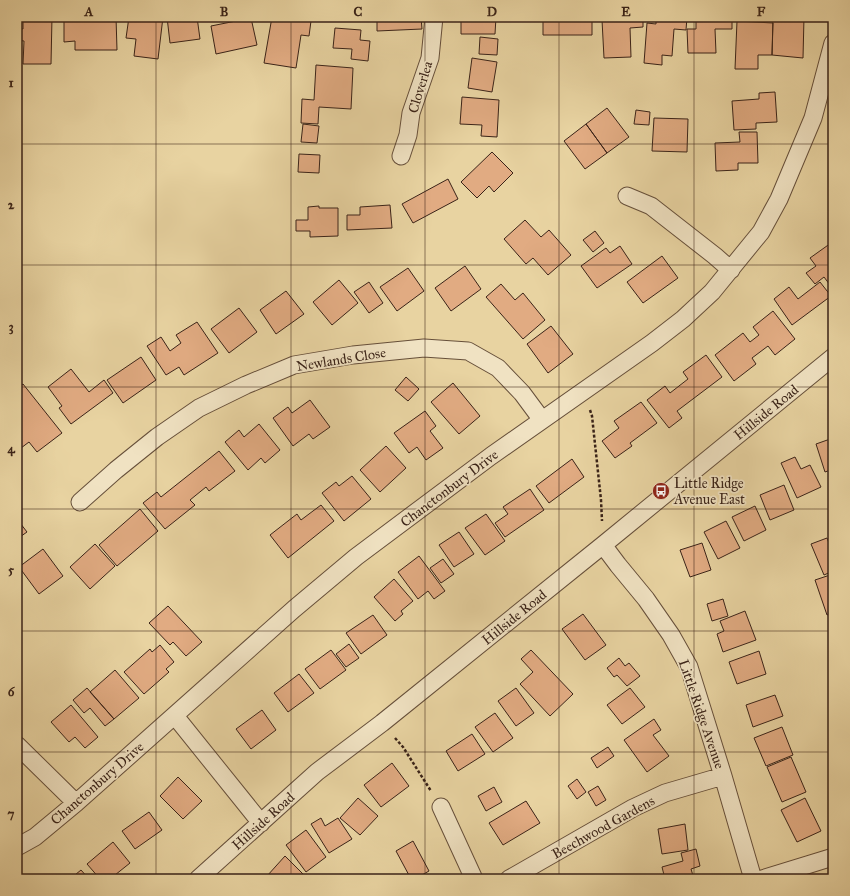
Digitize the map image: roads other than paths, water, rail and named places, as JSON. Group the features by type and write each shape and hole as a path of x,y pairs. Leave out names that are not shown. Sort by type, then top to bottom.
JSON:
{"street":[{"name":"Cloverlea","path":"401,156 408,135 411,112 430,58 434,17"},
{"name":"Chanctonbury Drive","path":"17,847 35,837 76,804 294,610 356,557 491,456 683,319 712,292 761,232 779,198 813,118 833,43"},
{"path":"627,196 651,206 715,256 730,270"},
{"name":"Newlands Close","path":"80,502 116,470 157,437 199,408 246,385 294,365 353,355 424,348 468,351 498,368 522,394 542,420"},
{"name":"Hillside Road","path":"198,879 317,772 382,723 833,357"},
{"name":"Little Ridge Avenue","path":"603,545 646,599 671,635 688,667 723,776 753,879"},
{"path":"175,716 261,823"},
{"path":"17,745 76,804"},
{"name":"Beechwood Gardens","path":"509,879 633,808 665,793 723,776"},
{"path":"441,808 474,879"},
{"path":"762,879 833,857"}],"place":[{"name":"Little Ridge Avenue East","path":"661,491"}]}
